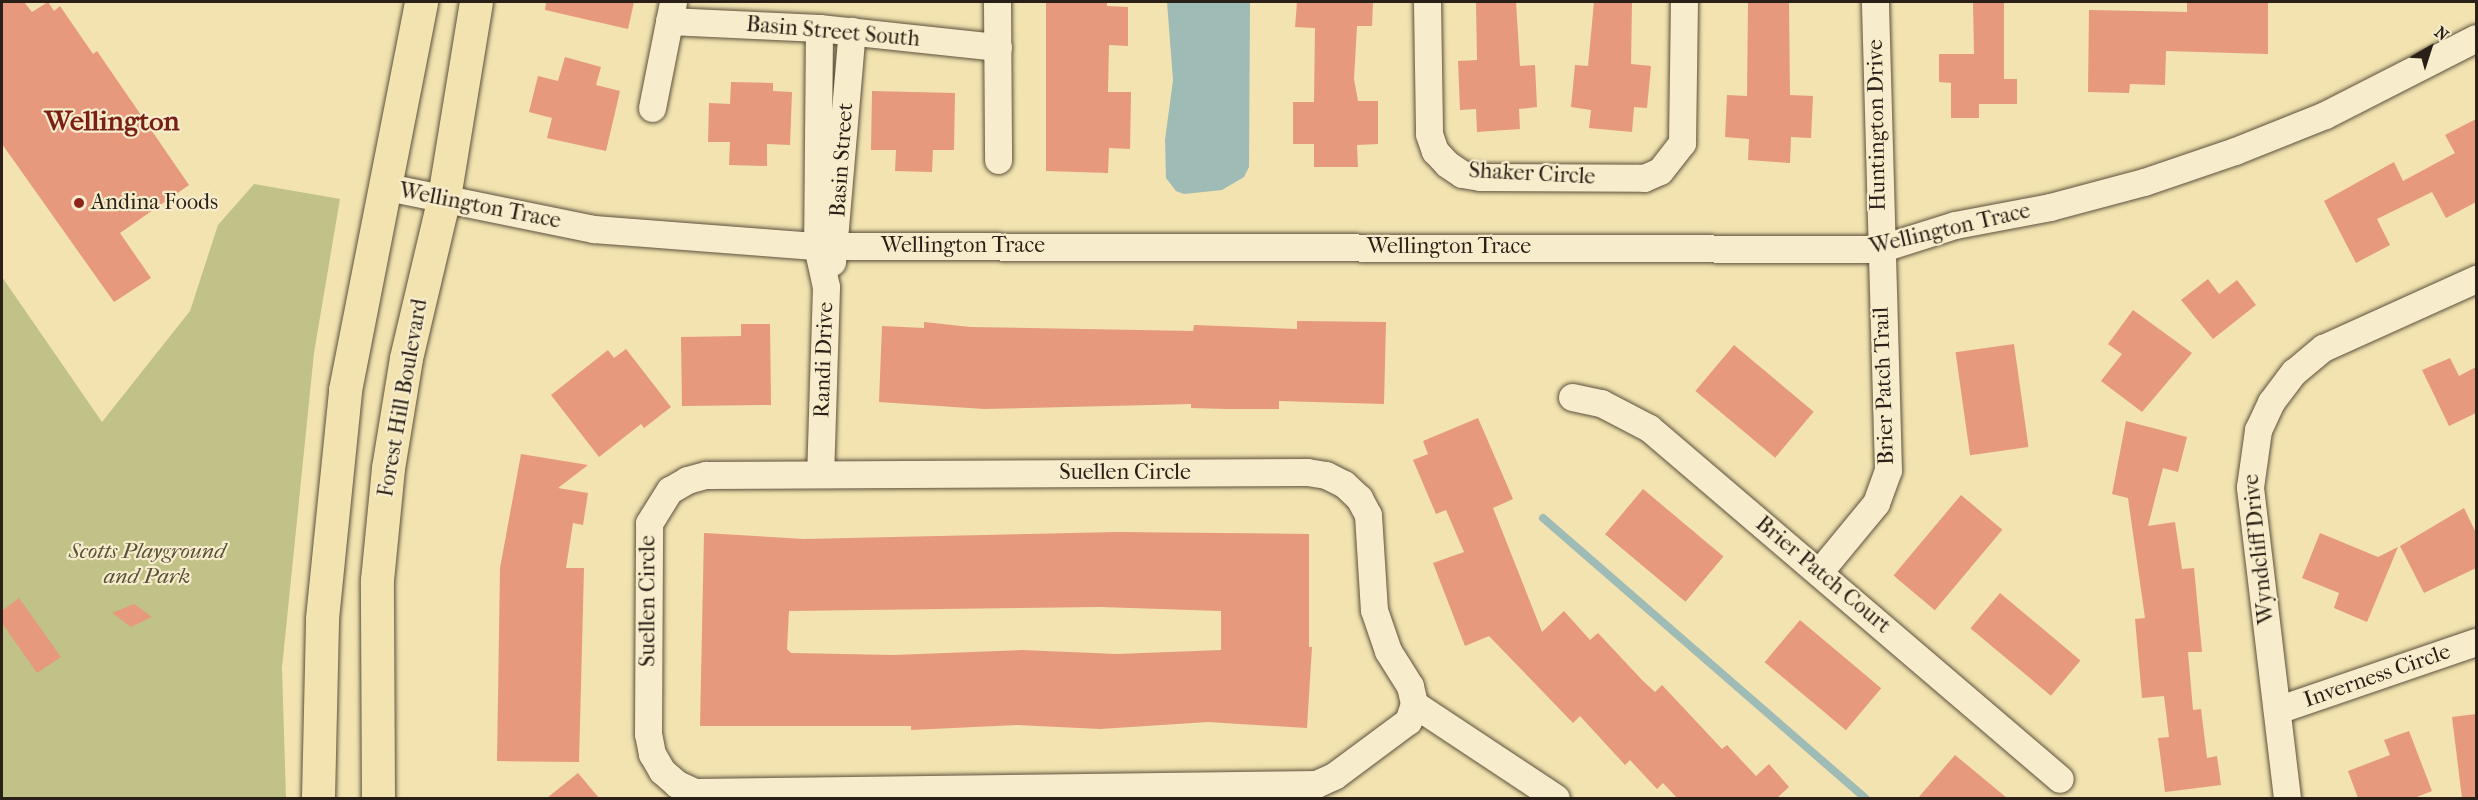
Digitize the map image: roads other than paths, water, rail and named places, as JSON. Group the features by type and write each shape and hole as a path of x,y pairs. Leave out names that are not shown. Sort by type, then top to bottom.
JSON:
{"main road":[{"path":"318,798 321,641 331,510 345,390 387,187 421,2"},
{"name":"Forest Hill Boulevard","path":"378,798 377,580 388,468 405,358 444,197 476,2"}],"street":[{"path":"997,2 998,160"},
{"name":"Shaker Circle","path":"1427,2 1429,134 1435,151 1447,164 1462,174 1480,177 1644,178 1660,171 1673,159 1682,143 1685,126 1684,2"},
{"name":"Huntington Drive","path":"1875,2 1879,249"},
{"path":"652,108 671,11"},
{"name":"Basin Street South","path":"671,11 998,47"},
{"name":"Basin Street","path":"819,28 826,246"},
{"name":"Basin Street","path":"826,246 852,31"},
{"name":"Wellington Trace","path":"387,187 594,229 826,246 1879,249 1955,225 2133,184 2235,151 2325,115 2476,38"},
{"name":"Randi Drive","path":"820,474 826,246"},
{"name":"Brier Patch Trail","path":"1820,571 1876,503 1888,470 1879,249"},
{"name":"Wyndcliff Drive","path":"2287,798 2250,487 2253,449 2271,402 2294,372 2323,348 2476,279"},
{"name":"Brier Patch Court","path":"1572,397 1601,404 1649,428 1820,571 2060,779"},
{"name":"Suellen Circle","path":"1307,472 1326,475 1344,484 1359,498 1368,515 1374,610 1414,704 1408,721 1334,776 1316,784 695,792 677,784 663,771 652,754 648,734 649,523 670,490 687,480 706,475 1307,472"},
{"name":"Inverness Circle","path":"2277,710 2476,642"},
{"path":"1414,704 1556,798"}],"water":[{"path":"1167,2 1250,2 1249,167 1244,177 1222,190 1184,194 1176,191 1166,178 1165,140 1173,80"}],"waterway":[{"path":"1543,518 1865,798"}],"place":[{"name":"Andina Foods","path":"79,203"}],"district":[{"name":"Wellington","path":"112,121"}],"park label":[{"name":"Scotts Playground and Park","path":"147,564"}]}
